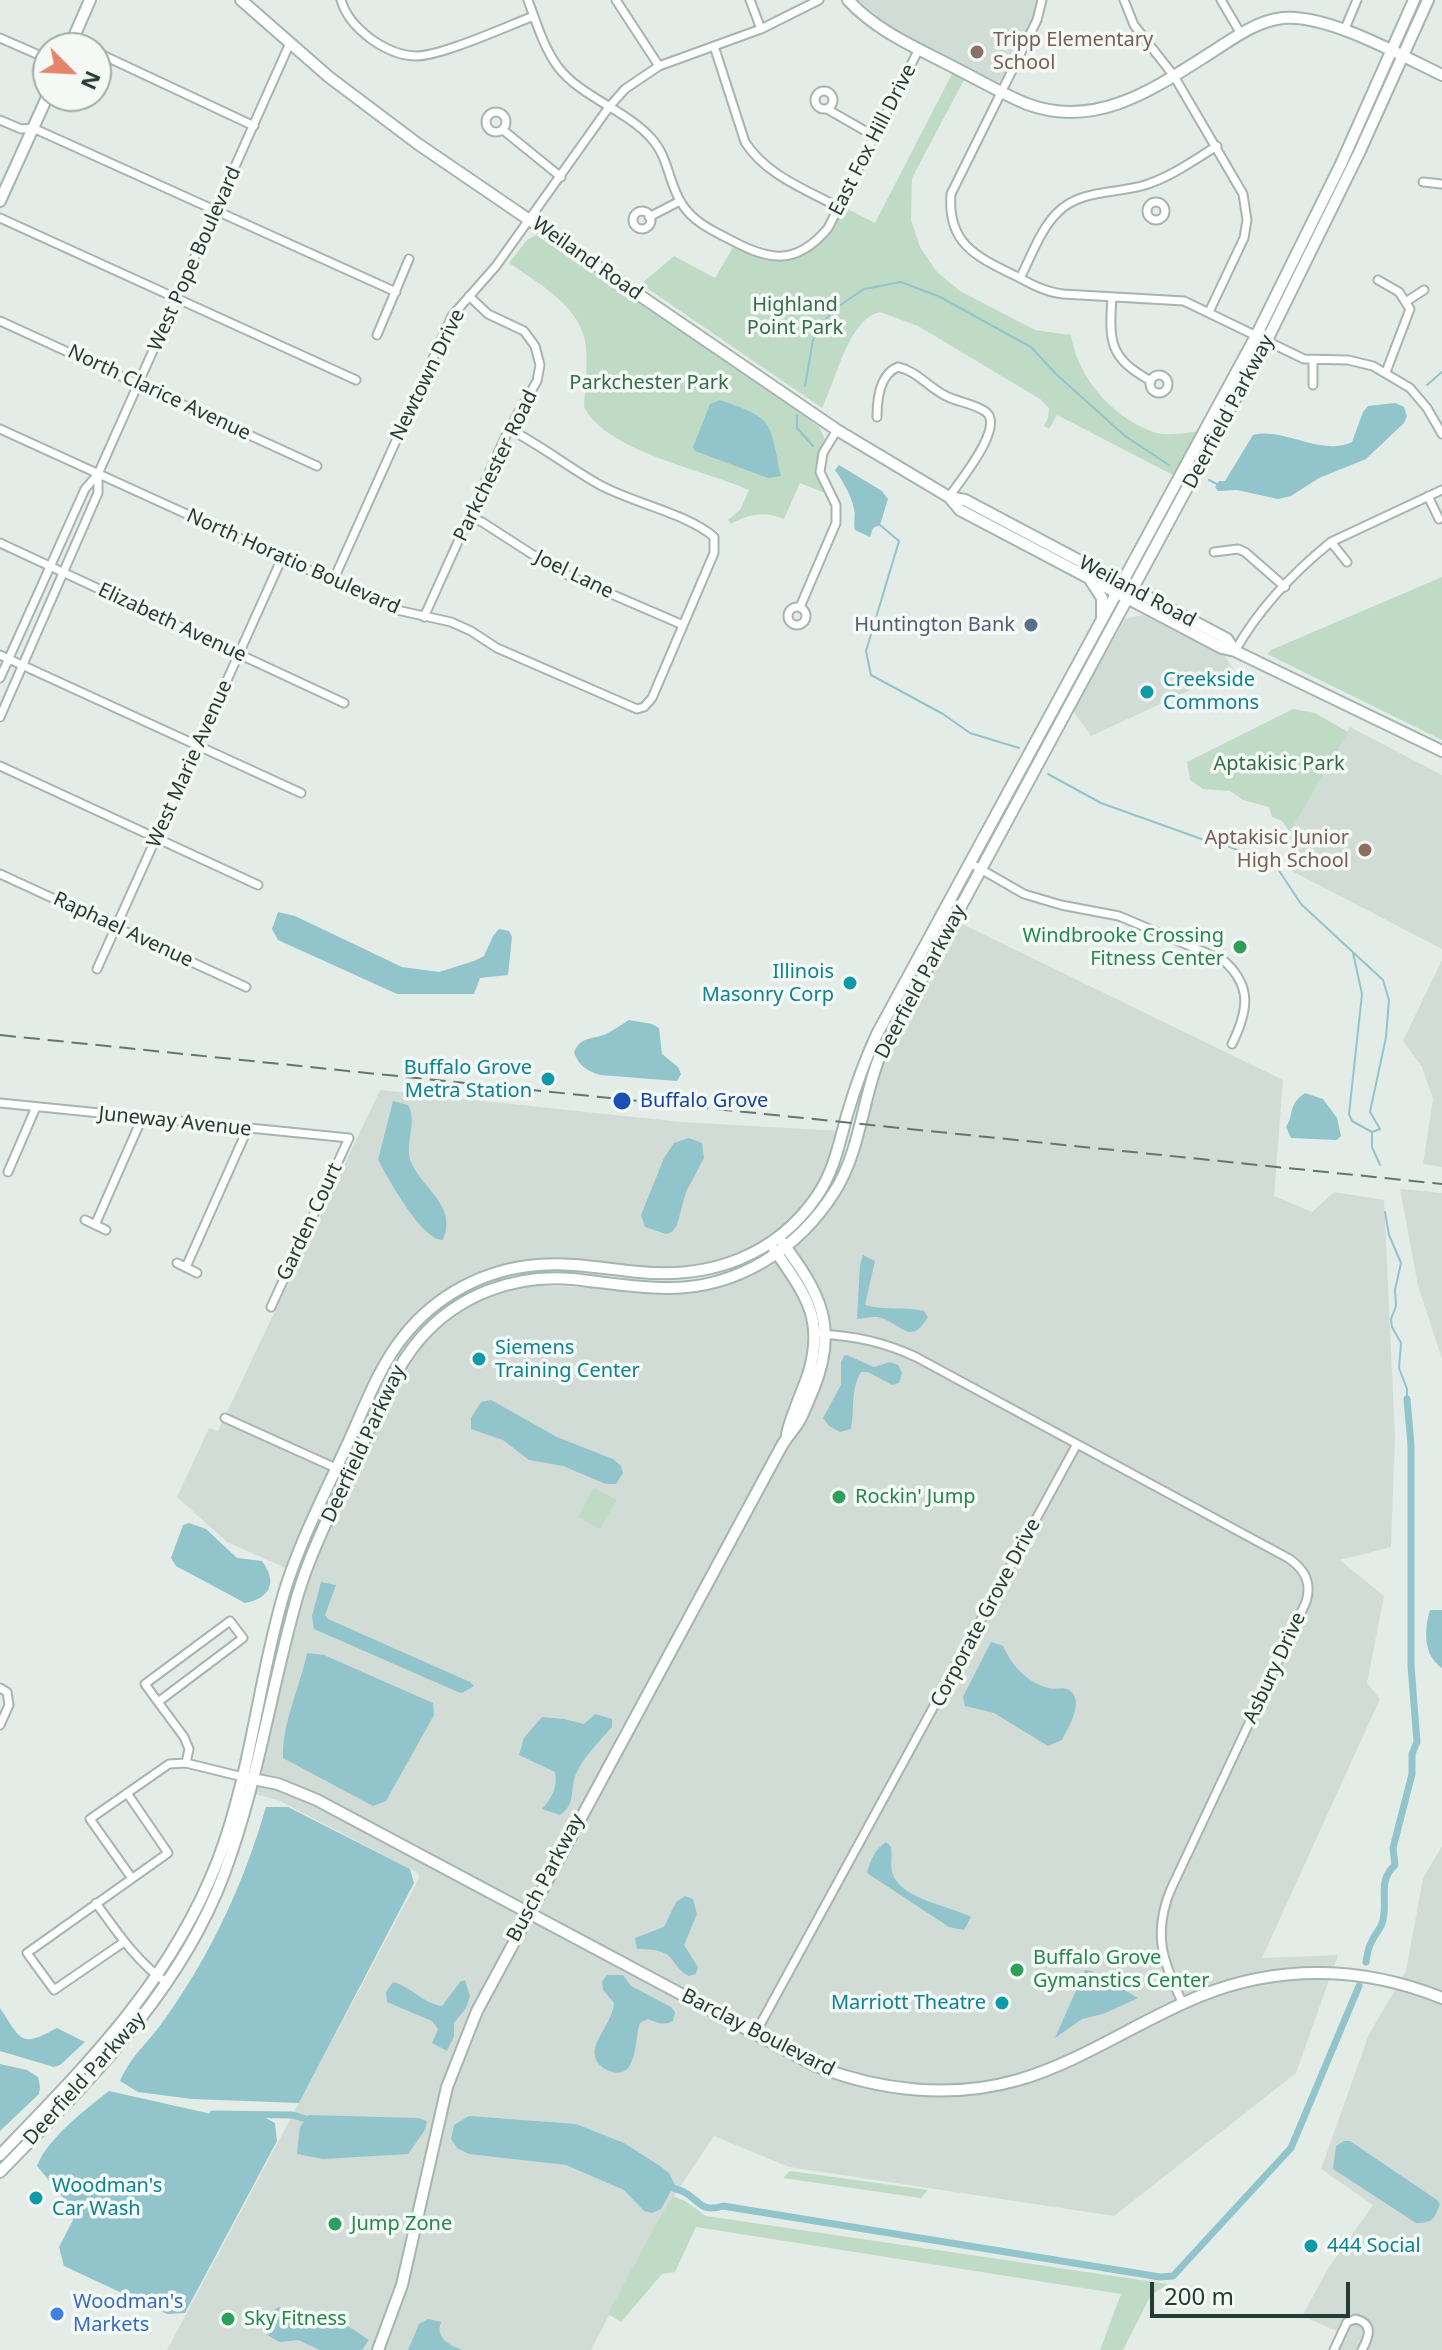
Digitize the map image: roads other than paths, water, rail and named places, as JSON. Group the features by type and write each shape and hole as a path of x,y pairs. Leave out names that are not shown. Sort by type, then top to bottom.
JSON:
{"main road":[{"path":"76,32 90,0"},
{"name":"Weiland Road","path":"241,0 329,77 418,144 837,430 949,497 960,510 1087,577 1124,591"},
{"path":"848,0 873,24 1001,92 1043,109 1083,113 1123,103 1174,76 1241,34 1269,21 1302,17 1344,31 1442,75"},
{"name":"Deerfield Parkway","path":"1397,54 1414,0"},
{"name":"Deerfield Parkway","path":"0,2172 121,2044 162,1980 219,1858 248,1778 299,1591 394,1377 436,1321 475,1296 503,1285 547,1278 665,1288 689,1287 730,1277 782,1251 820,1212 845,1173 879,1058 1124,591 1262,338 1323,202 1397,54 1428,0"},
{"path":"0,201 40,112"},
{"name":"Weiland Road","path":"949,497 965,500 1222,648 1235,651 1442,751"},
{"path":"1087,577 1102,598 1101,622"},
{"name":"Deerfield Parkway","path":"248,1778 283,1596 298,1555 381,1370 401,1339 431,1307 468,1284 503,1270 541,1264 655,1273 693,1272 734,1263 774,1240 801,1217 827,1180 841,1143 853,1095 875,1038 1101,622 1124,591"},
{"name":"Busch Parkway","path":"378,2350 402,2285 447,2087 477,2011 787,1436 798,1423 816,1382 823,1359 820,1334 806,1297 774,1240"},
{"name":"Barclay Boulevard","path":"248,1778 278,1784 317,1800 816,2066 860,2081 911,2089 962,2090 1000,2084 1036,2074 1183,2004 1263,1977 1331,1972 1387,1980 1442,1998"},
{"name":"Deerfield Parkway","path":"0,2155 162,1980"}],"street":[{"path":"341,0 349,18 360,31 390,50 405,55 433,54 534,16"},
{"name":"East Fox Hill Drive","path":"528,0 558,67 634,123 659,149 680,201 689,214 711,230 758,254 793,254 813,243 828,228 919,49"},
{"path":"616,0 659,66"},
{"path":"750,0 761,29"},
{"name":"Newtown Drive","path":"333,581 452,316 496,266 609,107 625,89 659,66 761,29 819,0"},
{"path":"1042,0 1037,20 951,194 951,216 959,236 970,251 1053,293 1184,301 1295,356 1313,360 1348,360 1386,372 1419,397 1442,434"},
{"path":"1124,0 1134,25 1174,76 1243,194 1246,229 1241,247 1209,312"},
{"path":"1221,0 1241,34"},
{"path":"1344,31 1357,0"},
{"path":"0,38 32,52"},
{"name":"West Pope Boulevard","path":"0,678 85,489 98,474 290,43"},
{"path":"714,46 745,142 752,153 770,170 838,207"},
{"path":"112,59 254,126"},
{"path":"827,109 874,136"},
{"path":"0,120 21,129 33,128 396,292"},
{"path":"503,130 561,177"},
{"path":"1020,278 1049,222 1065,205 1085,196 1146,185 1217,146"},
{"path":"1423,182 1442,184"},
{"path":"1146,185 1154,203"},
{"path":"649,217 680,201"},
{"path":"0,218 356,380"},
{"path":"377,335 409,259"},
{"path":"1378,280 1399,292 1410,309 1386,372"},
{"path":"1407,301 1424,290"},
{"name":"Parkchester Road","path":"424,617 509,429 537,381 539,355 524,331 488,314 469,296"},
{"path":"1112,297 1110,327 1113,347 1132,371 1151,381"},
{"name":"North Clarice Avenue","path":"0,321 317,466"},
{"path":"1313,360 1313,385"},
{"path":"877,417 877,399 888,373 898,367 912,372 943,395 990,415 990,431 949,497"},
{"name":"North Horatio Boulevard","path":"0,429 397,610 451,622 497,648 637,709 644,707 652,698 714,553 714,537 688,522 600,485 509,429"},
{"path":"800,607 836,523 836,505 820,472 823,453 837,430"},
{"name":"West Pope Boulevard","path":"0,717 98,493 98,474"},
{"path":"1235,651 1252,622 1331,542 1442,490"},
{"path":"1428,496 1439,519"},
{"name":"Joel Lane","path":"470,517 558,571 683,625"},
{"path":"1331,542 1347,562"},
{"name":"Elizabeth Avenue","path":"0,543 344,703"},
{"path":"1214,552 1238,549 1245,552 1285,587"},
{"name":"West Marie Avenue","path":"97,969 282,558"},
{"path":"0,655 301,793"},
{"path":"0,766 258,885"},
{"path":"970,863 1040,900 1119,916 1223,960 1234,969 1245,992 1244,1012 1232,1044"},
{"name":"Raphael Avenue","path":"0,874 246,987"},
{"name":"Juneway Avenue","path":"0,1103 349,1138"},
{"path":"8,1172 36,1107"},
{"path":"95,1225 142,1118"},
{"path":"186,1267 247,1130"},
{"name":"Garden Court","path":"271,1307 349,1138"},
{"path":"85,1220 106,1230"},
{"path":"177,1263 197,1273"},
{"path":"820,1334 857,1337 896,1347 1077,1444"},
{"path":"225,1418 349,1474"},
{"name":"Asbury Drive","path":"1077,1444 1288,1558 1303,1569 1308,1584 1306,1602 1165,1905 1161,1930 1163,1959 1183,2004"},
{"name":"Corporate Grove Drive","path":"755,2034 1077,1444"},
{"path":"158,1702 243,1638 230,1621 145,1684 158,1702 184,1737 189,1749 186,1763"},
{"path":"0,1688 7,1692 9,1698 0,1725"},
{"path":"131,1877 90,1819 169,1764 186,1763 248,1778"},
{"path":"124,1942 54,1990 27,1953 168,1853 127,1793"},
{"path":"96,1903 124,1942 162,1980"},
{"path":"1334,2350 1347,2322 1356,2319 1364,2322 1369,2330 1362,2350"}],"water":[{"path":"720,400 751,412 767,424 781,476 768,478 695,451 693,447 710,404"},
{"path":"1395,403 1404,407 1407,416 1404,423 1366,459 1319,478 1291,496 1278,499 1237,490 1218,491 1215,487 1219,481 1225,481 1253,435 1277,435 1340,446 1352,442 1368,406"},
{"path":"839,465 882,491 888,499 880,525 873,528 870,537 855,530 853,504 835,470"},
{"path":"278,912 295,916 402,967 439,972 484,956 499,929 509,931 512,937 508,975 480,978 474,994 397,994 278,940 272,929"},
{"path":"629,1020 659,1028 662,1054 678,1067 681,1074 677,1081 600,1075 581,1064 574,1052 580,1043 606,1034"},
{"path":"1305,1093 1323,1099 1337,1118 1341,1136 1337,1140 1291,1138 1286,1127 1293,1106"},
{"path":"393,1101 408,1105 411,1112 409,1155 416,1172 443,1208 446,1228 443,1240 435,1238 416,1220 378,1160"},
{"path":"689,1138 702,1143 704,1158 686,1192 677,1225 666,1234 645,1227 641,1215 664,1158 674,1143"},
{"path":"863,1255 875,1261 865,1305 924,1311 928,1317 917,1330 908,1332 878,1317 857,1319"},
{"path":"847,1355 874,1367 890,1362 898,1365 902,1373 899,1383 892,1385 868,1372 861,1372 854,1393 851,1429 840,1432 823,1418 841,1385 841,1362"},
{"path":"491,1400 557,1437 613,1459 621,1466 623,1473 616,1484 606,1484 563,1466 529,1460 503,1440 471,1429 471,1418 481,1402"},
{"path":"189,1523 206,1529 237,1558 262,1561 270,1576 266,1593 245,1603 176,1566 171,1558 183,1525"},
{"path":"321,1582 336,1585 325,1615 328,1619 474,1686 458,1692 314,1629 312,1616"},
{"path":"1430,1610 1442,1610 1442,1668 1428,1649"},
{"path":"991,1642 1003,1646 1016,1666 1033,1682 1073,1693 1076,1706 1062,1740 1048,1746 994,1713 965,1706 963,1697"},
{"path":"307,1653 324,1655 433,1703 434,1715 386,1801 373,1806 283,1758 288,1718"},
{"path":"595,1714 612,1719 612,1727 579,1768 569,1806 560,1815 542,1809 553,1792 555,1772 519,1755 524,1738 542,1717 584,1724"},
{"path":"266,1807 288,1807 410,1869 414,1883 299,2103 192,2099 138,2092 120,2081 124,2072 176,2002 216,1936 244,1872"},
{"path":"886,1842 891,1847 893,1874 900,1885 918,1897 971,1917 964,1930 949,1927 867,1873 874,1856"},
{"path":"685,1896 693,1899 697,1914 684,1945 698,1967 696,1974 689,1976 663,1952 637,1949 635,1938 664,1927 676,1902"},
{"path":"1085,1970 1138,1998 1103,2014 1082,2019 1055,2038"},
{"path":"607,1975 623,1975 631,1986 675,2012 673,2021 669,2023 648,2019 640,2023 633,2058 624,2071 617,2073 601,2066 595,2056 597,2044 613,2010 614,2003 603,1990 602,1982"},
{"path":"465,1980 470,1996 466,2008 454,2023 454,2036 447,2051 432,2043 438,2029 432,2021 387,2002 386,1992 393,1982 442,2006 460,1982"},
{"path":"0,2008 23,2038 36,2038 57,2028 85,2042 54,2067 0,2051"},
{"path":"0,2064 27,2070 38,2077 40,2087 39,2094 0,2131"},
{"path":"109,2091 216,2115 262,2116 275,2123 277,2141 185,2313 167,2314 64,2266 59,2247 73,2220 69,2205 37,2166 58,2135"},
{"path":"309,2115 418,2118 427,2121 425,2130 408,2154 323,2159 297,2154 300,2127"},
{"path":"469,2116 576,2124 624,2143 660,2166 669,2173 678,2191 671,2191 661,2209 652,2213 644,2211 624,2190 566,2165 469,2154 457,2148 451,2139 454,2125"},
{"path":"1350,2141 1437,2200 1440,2204 1432,2219 1416,2223 1333,2169 1336,2146"},
{"path":"279,2307 327,2323 348,2326 369,2340 362,2350 320,2350 298,2340 279,2342 266,2334 266,2327 273,2310"},
{"path":"428,2319 441,2322 440,2332 444,2340 463,2350 408,2350 419,2324"}],"waterway":[{"path":"805,386 813,340 824,321 836,308 864,289 901,282 940,297 1031,347 1056,374 1125,436 1169,465"},
{"path":"1427,385 1442,372"},
{"path":"797,415 797,428 813,446"},
{"path":"1209,480 1217,484"},
{"path":"880,525 899,541 866,651 871,675 943,714 970,733 1019,748"},
{"path":"1048,774 1101,803 1223,844 1276,866 1301,904 1383,980 1389,1000 1386,1037 1370,1112 1380,1129 1372,1132 1372,1147 1380,1165"},
{"path":"1353,953 1362,994 1349,1114 1352,1121 1372,1132"},
{"path":"1385,1212 1389,1235 1401,1263 1395,1290 1396,1306 1391,1319 1401,1343 1399,1368 1407,1389 1407,1399"},
{"path":"1366,1962 1370,1945 1383,1920 1386,1878 1395,1865 1393,1848 1417,1742 1411,1666 1411,1445 1407,1399"},
{"path":"670,2187 710,2208 723,2206 1160,2277 1173,2276 1291,2148 1359,1986"},
{"path":"213,2114 293,2115 312,2121"}],"railway":[{"path":"0,1035 1442,1184"}],"place":[{"name":"Tripp Elementary School","path":"977,52"},
{"name":"Huntington Bank","path":"1031,625"},
{"name":"Creekside Commons","path":"1147,692"},
{"name":"Aptakisic Junior High School","path":"1365,850"},
{"name":"Windbrooke Crossing Fitness Center","path":"1240,947"},
{"name":"Illinois Masonry Corp","path":"850,983"},
{"name":"Buffalo Grove Metra Station","path":"548,1079"},
{"name":"Buffalo Grove","path":"622,1101"},
{"name":"Siemens Training Center","path":"479,1359"},
{"name":"Rockin' Jump","path":"839,1497"},
{"name":"Buffalo Grove Gymanstics Center","path":"1017,1970"},
{"name":"Marriott Theatre","path":"1002,2003"},
{"name":"Woodman's Car Wash","path":"36,2198"},
{"name":"Jump Zone","path":"335,2224"},
{"name":"444 Social","path":"1311,2246"},
{"name":"Woodman's Markets","path":"57,2314"},
{"name":"Sky Fitness","path":"228,2319"}],"park label":[{"name":"Highland Point Park","path":"795,316"},
{"name":"Parkchester Park","path":"649,383"},
{"name":"Aptakisic Park","path":"1279,764"}]}
